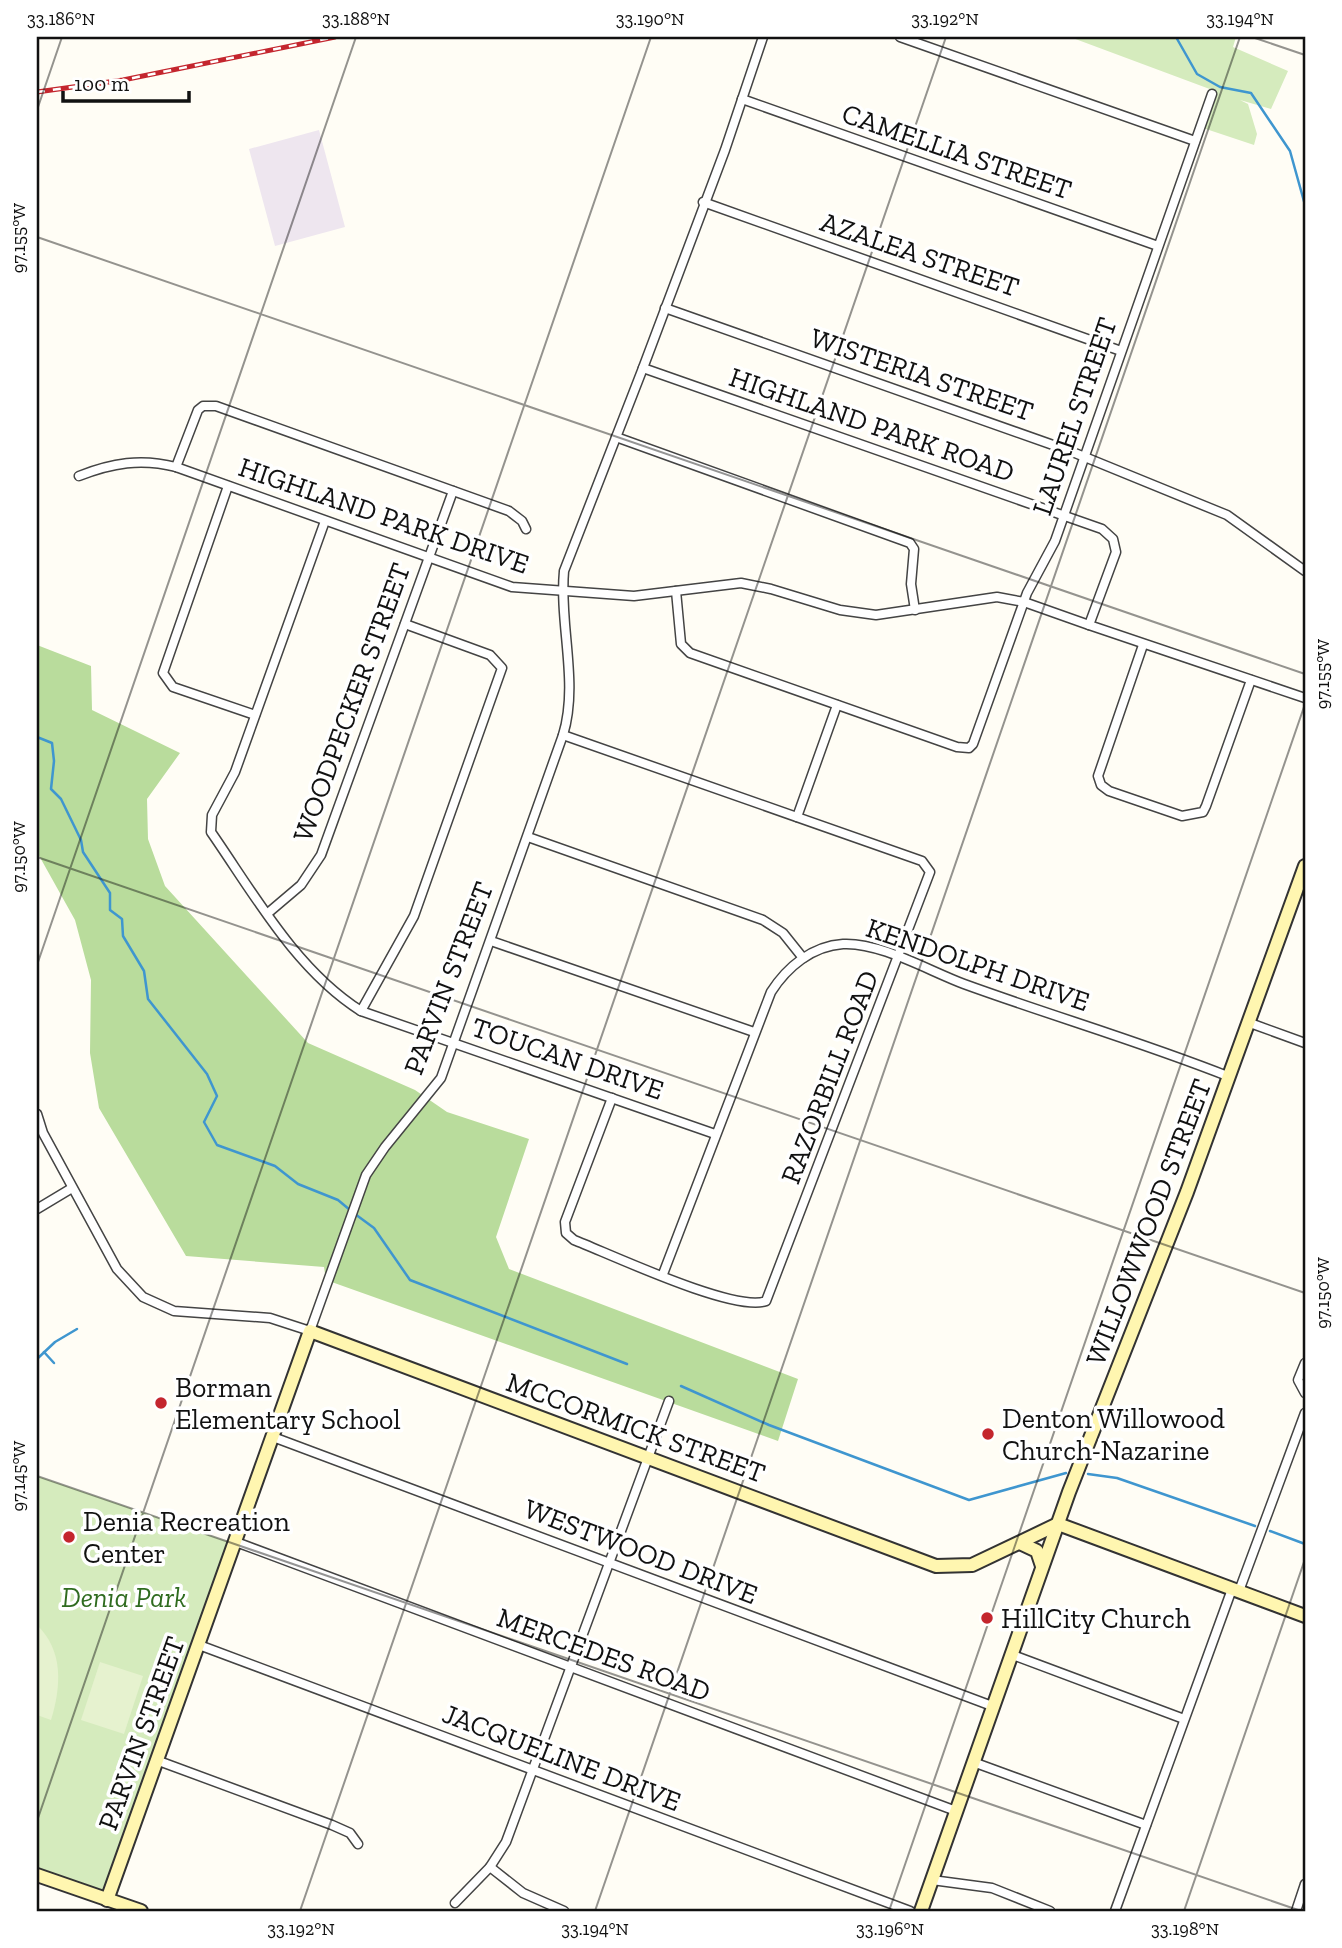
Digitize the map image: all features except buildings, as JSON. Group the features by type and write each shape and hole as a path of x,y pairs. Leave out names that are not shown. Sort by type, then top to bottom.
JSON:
{"street":[{"path":"643,368 764,37"},
{"path":"900,37 1195,141"},
{"name":"LAUREL STREET","path":"837,705 957,747 969,748 976,740 1024,602 1052,548 1212,94"},
{"name":"CAMELLIA STREET","path":"742,99 1158,246"},
{"name":"AZALEA STREET","path":"703,202 1121,351"},
{"name":"WISTERIA STREET","path":"665,308 1083,457 1227,515 1305,571"},
{"name":"PARVIN STREET","path":"107,1900 366,1175 385,1147 441,1079 491,941 563,735 569,701 562,592 570,555 643,368"},
{"name":"HIGHLAND PARK ROAD","path":"643,368 1102,528 1115,544 1116,552 1088,625"},
{"path":"176,467 194,417 203,406 216,405 509,511 522,521 526,529"},
{"path":"615,437 910,543 914,550 911,584 915,610"},
{"name":"HIGHLAND PARK DRIVE","path":"79,476 124,463 142,461 176,467 512,587 634,596 741,583 859,614 915,610 981,598 1009,598 1088,625"},
{"path":"228,486 164,666 164,678 173,687 255,715 326,521"},
{"name":"WOODPECKER STREET","path":"268,913 301,886 321,855 453,491"},
{"path":"563,735 797,817 837,705 685,651 680,640 676,591"},
{"path":"361,1011 418,906 501,674 500,663 491,655 405,624"},
{"path":"1088,625 1305,698"},
{"path":"1143,645 1098,776 1101,785 1109,791 1182,816 1203,812 1251,680"},
{"name":"TOUCAN DRIVE","path":"255,715 235,772 211,821 211,832 268,913 327,984 361,1011 715,1134"},
{"name":"RAZORBILL ROAD","path":"663,1275 725,1298 757,1303 766,1301 929,877 929,867 922,861 797,817"},
{"path":"527,837 762,920 783,933 803,958"},
{"name":"WILLOWWOOD STREET","path":"921,1911 1042,1566 1230,1077 1305,866"},
{"path":"491,941 754,1032"},
{"name":"KENDOLPH DRIVE","path":"663,1275 754,1032 778,981 803,958 828,947 852,944 898,958 1230,1077"},
{"path":"1250,1023 1305,1043"},
{"path":"612,1098 565,1222 566,1233 574,1240 663,1275"},
{"name":"MCCORMICK STREET","path":"37,1114 43,1133 117,1269 133,1288 154,1303 185,1312 270,1318 310,1331 936,1566 972,1565 1058,1524"},
{"path":"37,1209 72,1188"},
{"path":"1305,1363 1298,1380 1305,1394"},
{"path":"455,1903 490,1867 506,1842 669,1401"},
{"path":"1115,1911 1184,1718 1305,1413"},
{"name":"WESTWOOD DRIVE","path":"274,1437 992,1706"},
{"path":"1058,1524 1305,1616"},
{"name":"MERCEDES ROAD","path":"236,1542 956,1811"},
{"path":"1020,1543 1037,1551 1042,1566"},
{"name":"JACQUELINE DRIVE","path":"199,1646 910,1911"},
{"path":"1010,1654 1184,1718"},
{"path":"156,1760 332,1825 349,1833 358,1844"},
{"path":"973,1762 1146,1825"},
{"path":"490,1867 523,1893 564,1911"},
{"path":"37,1875 141,1911"},
{"path":"932,1880 992,1888 1050,1911"},
{"path":"1296,1911 1305,1884"}],"shaded area":[{"path":"319,130 345,227 275,246 249,149"}],"green space":[{"path":"1070,37 1236,37 1233,47 1288,71 1271,109 1240,100 1248,104 1257,134 1254,145 1203,128 1215,91"},
{"path":"37,645 91,666 92,710 180,753 147,799 148,839 165,886 308,1043 415,1090 447,1112 529,1139 496,1237 509,1269 798,1379 778,1441 326,1280 324,1267 186,1256 99,1108 90,1053 91,980 75,920 37,852"},
{"name":"Denia Park","path":"37,1476 235,1544 107,1900 37,1875"},
{"path":"37,1625 52,1646 58,1670 57,1695 51,1720 37,1715"},
{"path":"100,1662 143,1676 124,1734 81,1720"}],"waterway":[{"path":"1176,37 1197,74 1220,87 1251,93 1290,151 1305,205"},
{"path":"37,737 52,743 54,761 51,789 61,799 81,840 83,852 110,893 110,910 122,919 123,936 144,971 148,999 207,1074 217,1096 204,1122 217,1145 275,1166 298,1184 338,1200 350,1210"},
{"path":"355,1214 374,1228 410,1280 627,1364"},
{"path":"37,1359 55,1342 77,1329"},
{"path":"44,1352 54,1363"},
{"path":"681,1386 769,1425 969,1500 1066,1473"},
{"path":"1088,1474 1117,1478 1255,1526"},
{"path":"1270,1531 1305,1544"}],"railway":[{"path":"37,92 123,80 335,37"}],"place":[{"name":"Borman Elementary School","path":"161,1403"},
{"name":"Denton Willowood Church-Nazarine","path":"988,1434"},
{"name":"Denia Recreation Center","path":"69,1537"},
{"name":"HillCity Church","path":"987,1618"}]}
